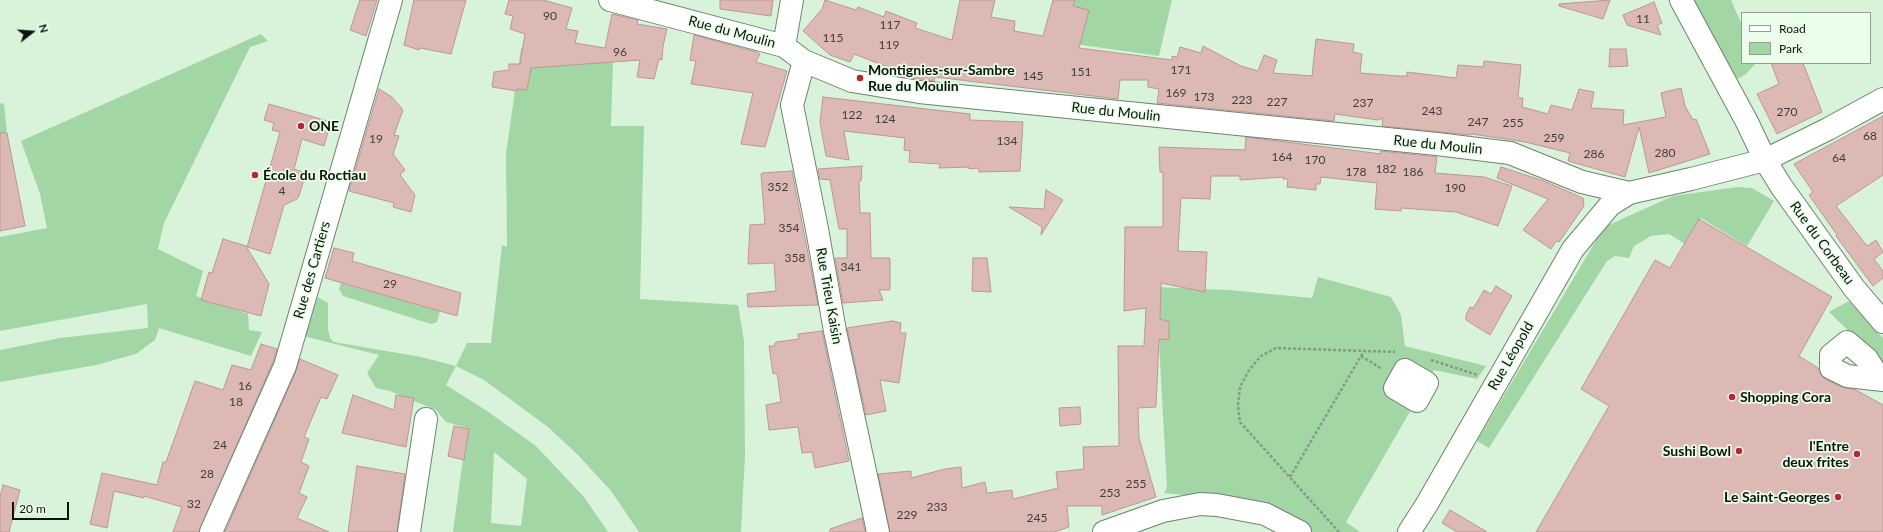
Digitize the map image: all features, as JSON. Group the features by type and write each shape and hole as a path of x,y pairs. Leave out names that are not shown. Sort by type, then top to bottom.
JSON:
{"street":[{"name":"Rue des Cartiers","path":"211,532 284,366 391,0"},
{"name":"Rue du Moulin","path":"610,0 784,46 804,61 852,81 919,92 1429,143 1510,153 1582,182 1629,193"},
{"path":"784,46 792,0"},
{"name":"Rue du Corbeau","path":"1681,0 1747,122 1765,160 1781,186 1854,288 1883,322"},
{"name":"Rue Trieu Kaisin","path":"804,61 792,105 817,229 834,331 878,532"},
{"path":"1629,193 1765,160 1828,129 1883,99"},
{"name":"Rue Léopold","path":"1409,532 1427,504 1494,384 1573,249 1610,205 1629,193"},
{"path":"409,532 426,419"},
{"path":"1104,532 1163,511 1200,504 1217,505 1265,514 1300,532"}],"path":[{"path":"1339,532 1240,422 1238,405 1240,387 1249,370 1261,356 1276,348 1399,352"},
{"path":"1290,477 1364,351"},
{"path":"1361,356 1400,379"},
{"path":"1429,360 1476,374 1494,384"}],"green space":[{"path":"1075,0 1172,0 1159,56 1068,43 1068,28"},
{"path":"1692,0 1731,0 1741,23 1741,64 1755,64 1746,74 1738,79 1720,54"},
{"path":"261,34 268,41 250,47 164,223 158,249 203,271 196,296 248,314 249,330 262,332 251,356 159,328 155,340 136,354 96,365 0,382 0,350 60,338 148,328 147,304 0,331 0,237 47,228 40,194 21,141"},
{"path":"592,46 589,63 613,61 611,126 644,126 640,299 738,305 744,341 745,455 741,532 639,532 611,491 578,455 548,427 484,380 456,366 467,343 491,343 502,245 507,247 506,154 521,48"},
{"path":"0,103 4,104 7,135 0,135"},
{"path":"1737,187 1752,188 1774,201 1747,246 1701,218 1685,244 1669,234 1651,236 1634,246 1629,258 1615,256 1607,261 1489,448 1477,441 1604,227 1673,196"},
{"path":"1318,277 1391,297 1401,315 1405,346 1486,366 1477,379 1434,370 1346,522 1360,532 1310,532 1278,508 1228,499 1164,493 1167,488 1156,287 1228,290 1312,298"},
{"path":"341,283 440,311 437,322 431,324 343,296 339,289"},
{"path":"316,296 328,303 328,329 330,338 334,342 421,357 456,366 446,385 487,411 536,446 584,497 608,532 453,532 467,428 446,422 436,410 390,391 376,388 367,373 379,355 303,336","holes":["494,452 527,479 521,526 491,523"]},
{"path":"1849,301 1883,338 1883,364 1829,312"}],"building":[{"path":"360,0 377,0 366,36 350,30"},
{"path":"414,0 466,0 451,54 420,48 419,50 404,45"},
{"path":"509,0 543,0 572,8 566,29 578,31 575,43 605,48 612,14 638,20 637,24 667,29 663,46 662,60 659,59 654,79 637,77 640,60 531,68 527,90 517,89 517,91 492,87 494,72 509,70 509,64 520,64 525,34 510,29 513,16 505,14"},
{"path":"720,0 773,0 771,16 720,9"},
{"path":"825,0 856,10 858,7 884,17 886,11 917,23 915,28 952,40 960,0 995,0 991,17 1015,21 1014,31 1043,36 1053,0 1075,0 1073,6 1089,10 1079,48 1172,60 1172,56 1177,57 1180,47 1201,53 1203,46 1241,66 1258,71 1264,55 1277,60 1273,73 1312,76 1316,39 1354,44 1353,52 1362,54 1360,73 1407,76 1407,72 1456,78 1458,65 1483,67 1484,61 1521,65 1518,98 1523,98 1522,107 1548,114 1551,105 1572,110 1579,89 1594,92 1591,108 1624,110 1623,125 1666,117 1661,93 1681,88 1685,106 1693,120 1696,119 1710,154 1649,173 1639,127 1625,177 1568,161 1570,153 1525,142 1472,134 1382,126 1383,118 1378,120 1335,114 1334,121 1157,103 1159,89 1148,87 1148,80 1120,80 1118,99 935,77 934,81 891,75 893,69 854,54 850,62 830,55 803,31 822,9"},
{"path":"1610,0 1603,19 1559,6 1559,4"},
{"path":"1654,2 1662,23 1657,25 1661,35 1627,25 1623,15"},
{"path":"694,35 757,52 760,54 756,62 787,71 765,147 741,144 753,93 691,84 696,61 690,60"},
{"path":"1610,49 1626,49 1628,66 1609,67"},
{"path":"1771,64 1803,64 1822,112 1777,134 1757,94 1779,84"},
{"path":"379,89 392,97 403,110 394,135 399,136 393,154 405,170 400,175 415,195 411,212 393,207 394,203 349,191"},
{"path":"823,97 970,114 970,120 1023,122 1020,171 979,172 978,168 939,168 940,164 909,162 910,151 904,150 905,138 844,131 849,160 826,156 820,122"},
{"path":"269,104 331,122 324,146 302,139 294,169 306,173 297,199 284,205 270,254 247,247 280,132 272,130 274,123 264,120"},
{"path":"1883,116 1883,175 1836,206 1867,246 1876,240 1883,252 1874,259 1883,271 1883,278 1873,286 1836,236 1837,235 1809,195 1813,192 1794,164"},
{"path":"0,133 7,133 25,226 0,231"},
{"path":"1246,137 1380,154 1381,151 1437,157 1435,173 1484,177 1512,186 1498,226 1456,212 1401,208 1401,211 1375,209 1377,183 1321,177 1320,184 1316,184 1316,190 1287,187 1288,179 1283,179 1284,177 1240,180 1240,176 1211,176 1210,199 1181,198 1178,251 1207,252 1205,292 1161,283 1160,319 1169,322 1169,340 1159,339 1156,407 1138,408 1139,438 1156,497 1102,515 1102,506 1067,506 1069,527 1054,532 890,532 878,474 911,471 911,478 945,469 961,467 962,488 985,482 987,493 1012,490 1013,499 1058,488 1056,472 1084,469 1083,447 1119,446 1118,346 1144,346 1146,308 1124,311 1125,227 1163,227 1163,172 1160,172 1159,147 1245,150"},
{"path":"862,166 861,181 859,181 860,213 870,213 871,258 890,258 890,290 879,290 883,300 843,303 835,258 847,258 847,229 839,229 830,180 820,179 818,169"},
{"path":"1501,167 1544,181 1583,198 1584,206 1559,242 1556,241 1551,249 1523,230 1548,199 1497,178"},
{"path":"792,171 818,305 748,307 747,294 776,291 774,263 748,264 750,225 765,224 761,174"},
{"path":"1046,190 1063,200 1041,235 1042,227 1009,207 1044,209"},
{"name":"Shopping Cora","path":"1699,219 1832,297 1799,356 1818,368 1821,375 1825,379 1842,387 1856,390 1883,405 1883,532 1536,532 1609,406 1581,389 1655,260 1670,268"},
{"path":"223,239 246,246 269,284 261,316 201,300 209,272 212,273"},
{"path":"334,248 354,253 352,261 461,293 457,316 325,278"},
{"path":"973,258 987,258 991,292 972,291"},
{"path":"1496,286 1512,296 1490,335 1466,320 1466,315 1470,307 1473,308 1476,304 1484,290 1491,294"},
{"path":"892,321 901,323 900,333 906,333 899,383 880,380 886,411 866,415 847,328"},
{"path":"822,331 849,461 815,468 812,452 802,453 798,427 769,430 766,405 781,402 777,373 773,374 769,346 774,346 776,342 799,339 798,334"},
{"path":"261,344 277,349 273,362 199,532 173,532 182,507 144,496 144,498 114,491 107,528 90,524 102,473 157,485 163,462 166,462 195,381 223,390 232,365 251,370"},
{"path":"300,359 338,375 327,399 321,397 304,437 309,439 301,462 309,466 299,493 307,497 297,518 329,532 225,532 296,371"},
{"path":"353,395 394,410 396,395 414,398 406,447 342,433"},
{"path":"1080,407 1081,424 1060,426 1059,408"},
{"path":"454,426 469,429 464,460 448,456"},
{"path":"357,466 405,474 397,532 348,532"},
{"path":"3,485 20,490 9,532 0,532 0,497"},
{"path":"1450,510 1487,532 1457,532 1442,523"},
{"path":"862,518 865,532 830,532 830,529"}],"place":[{"name":"Montignies-sur-Sambre Rue du Moulin","path":"860,78"},
{"name":"ONE","path":"301,126"},
{"name":"École du Roctiau","path":"255,175"},
{"name":"Shopping Cora","path":"1732,397"},
{"name":"Sushi Bowl","path":"1739,451"},
{"name":"l'Entre deux frites","path":"1857,454"},
{"name":"Le Saint-Georges","path":"1838,497"}]}
